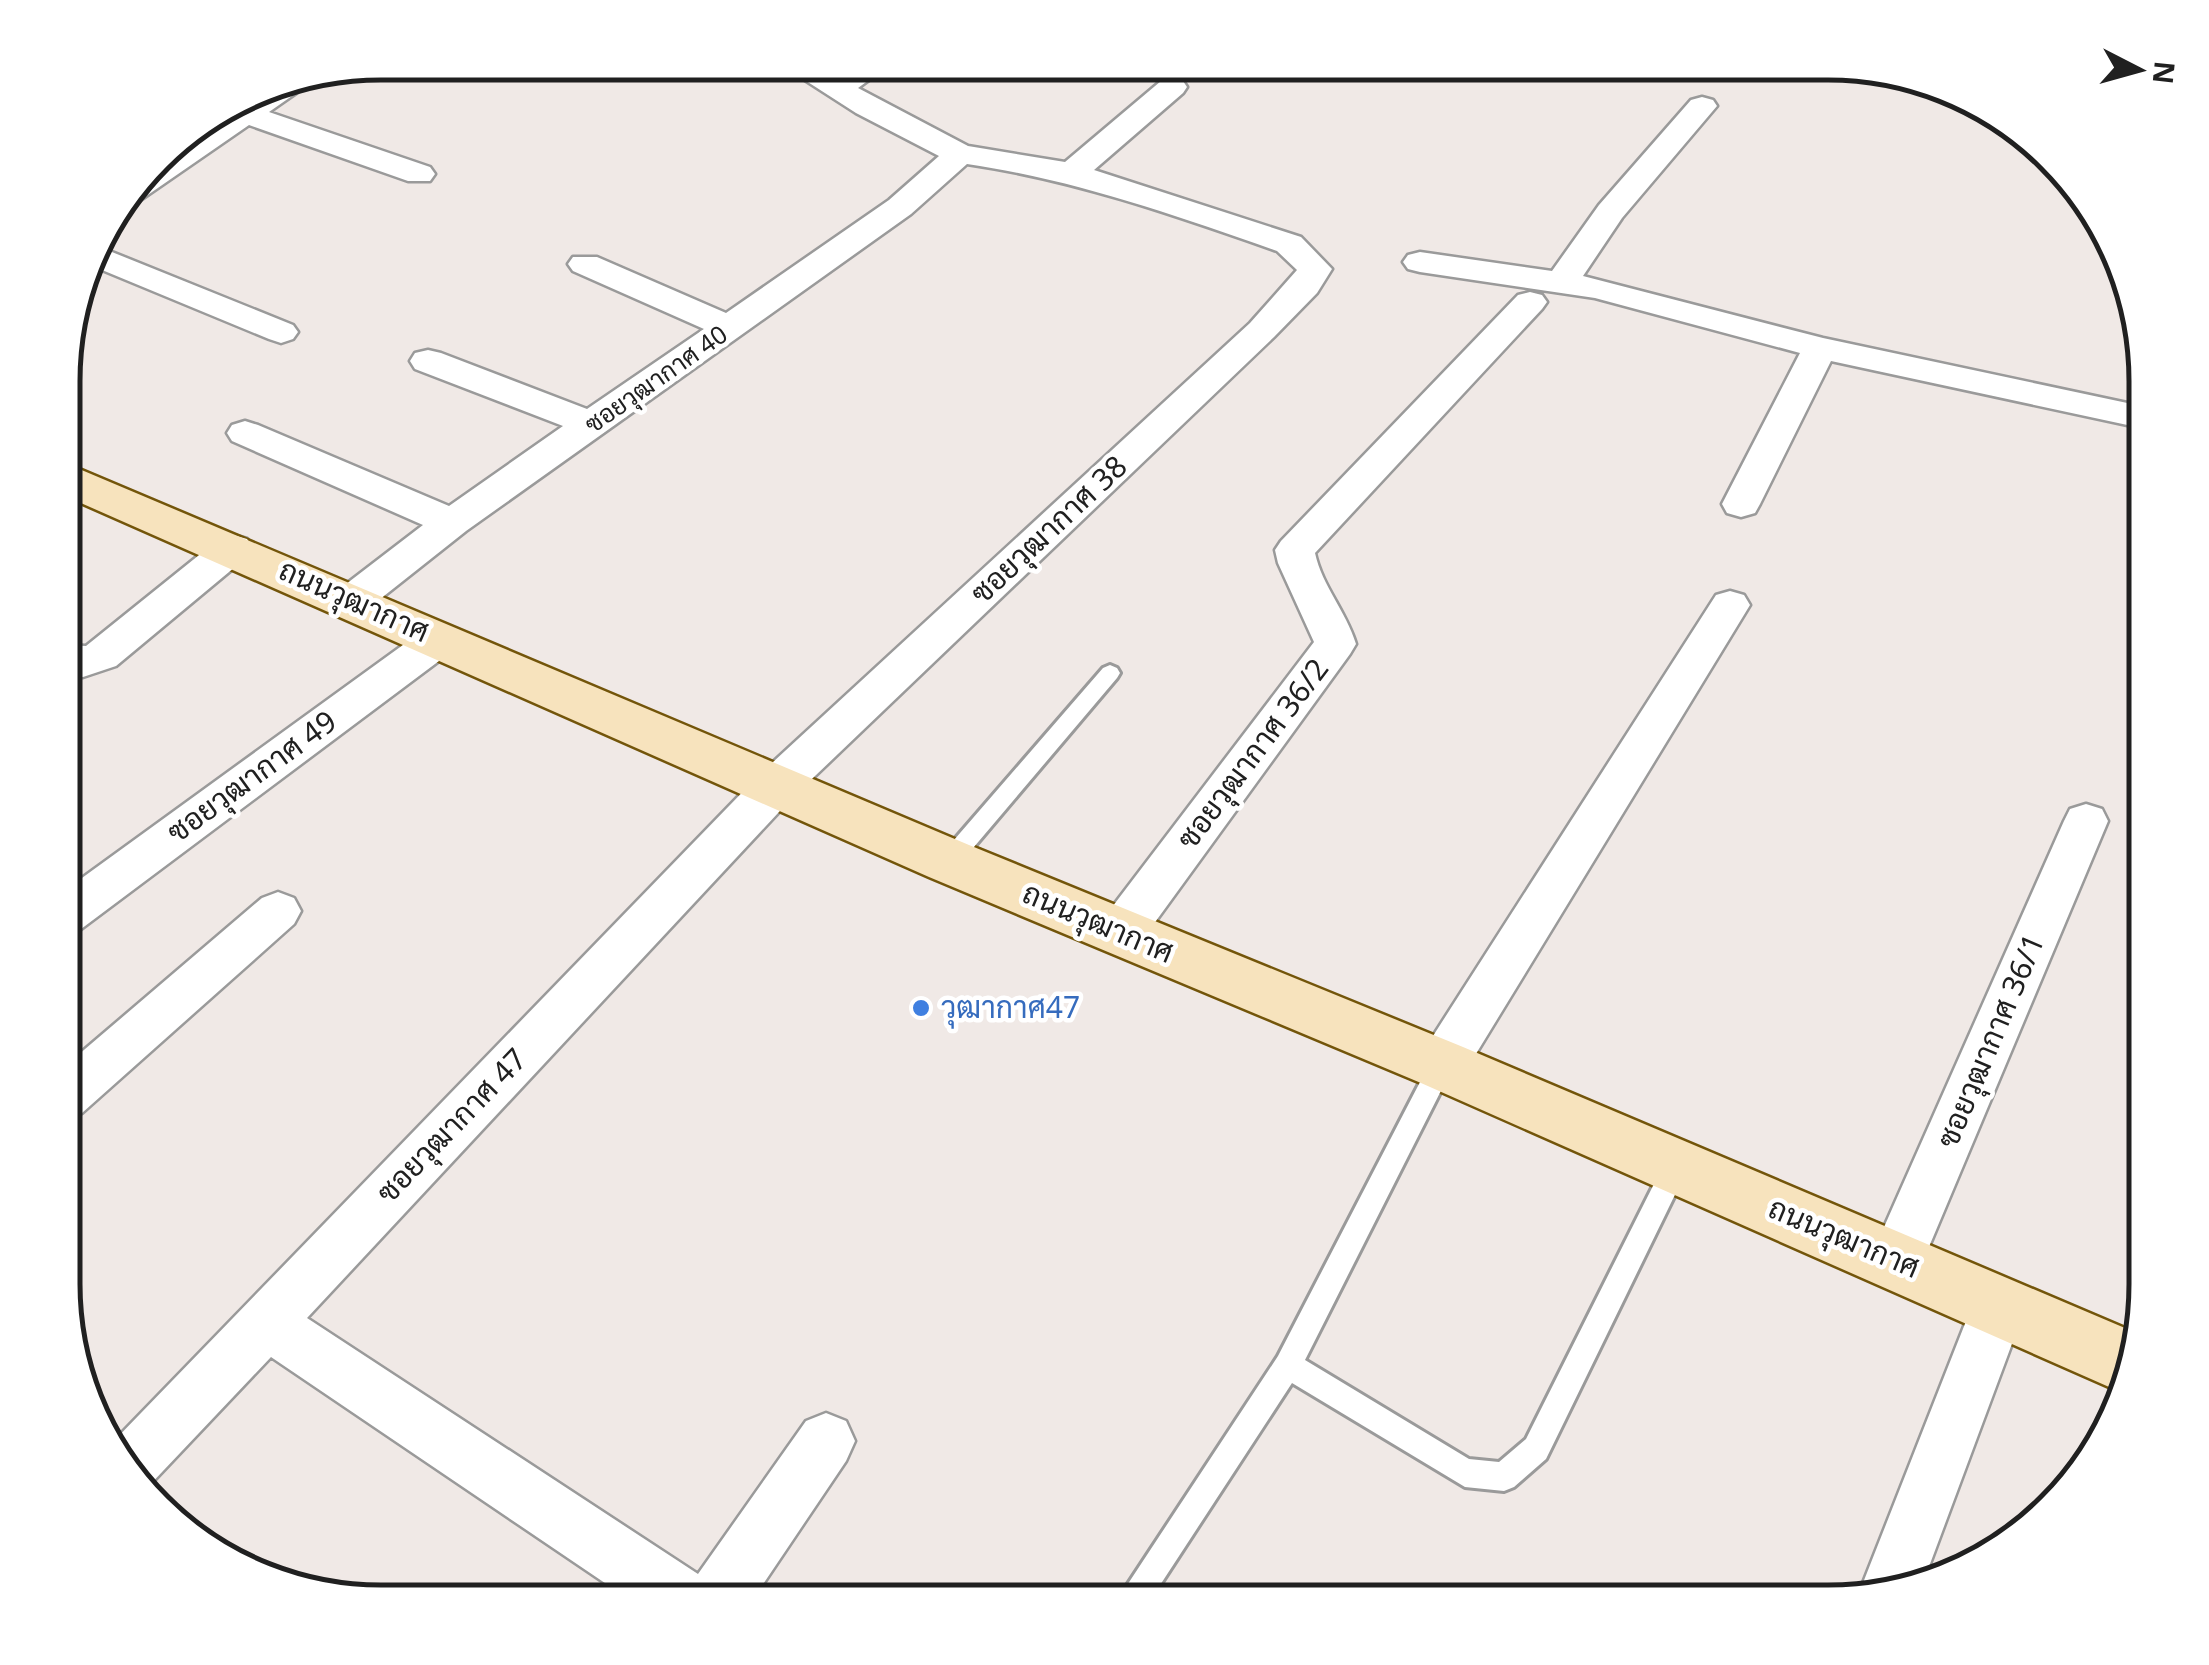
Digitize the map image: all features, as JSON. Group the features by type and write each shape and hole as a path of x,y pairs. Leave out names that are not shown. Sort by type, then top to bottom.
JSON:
{"main road":[{"name":"ถนนวุฒากาศ","path":"80,484 776,786 1442,1065 2120,1359"}],"street":[{"path":"826,81 867,107 960,154 1070,174 1172,87"},
{"path":"840,87 850,81"},
{"path":"1546,292 1702,106"},
{"path":"180,158 253,109"},
{"path":"246,114 419,174"},
{"name":"ซอยวุฒากาศ 40","path":"350,602 452,522 900,207 960,154"},
{"name":"ซอยวุฒากาศ 38","path":"776,786 1262,330 1306,286 1315,269 1290,244 1126,188 1070,174"},
{"path":"106,260 281,332"},
{"path":"1420,262 1546,292 1597,288 1820,348 2129,414"},
{"path":"585,264 729,328"},
{"name":"ซอยวุฒากาศ 36/2","path":"1120,933 1335,644 1330,620 1298,573 1295,550 1546,292"},
{"path":"1741,504 1820,348"},
{"path":"428,361 591,424"},
{"path":"245,432 452,522"},
{"path":"80,663 101,656 233,548"},
{"path":"1442,1065 1730,605"},
{"name":"ซอยวุฒากาศ 49","path":"81,904 440,639"},
{"name":"ซอยวุฒากาศ 47","path":"136,1459 776,786"},
{"name":"ซอยวุฒากาศ 36/1","path":"1896,1261 2086,821"},
{"path":"81,1083 278,910"},
{"path":"1895,1577 1999,1306"},
{"path":"265,1322 659,1584"},
{"path":"727,1584 826,1441"}],"lane":[{"path":"949,860 1110,673"},
{"path":"1143,1585 1288,1365 1442,1065"},
{"path":"1288,1365 1465,1473 1504,1477 1536,1450 1676,1166"}],"place":[{"name":"วุฒากาศ47","path":"921,1008"}]}
